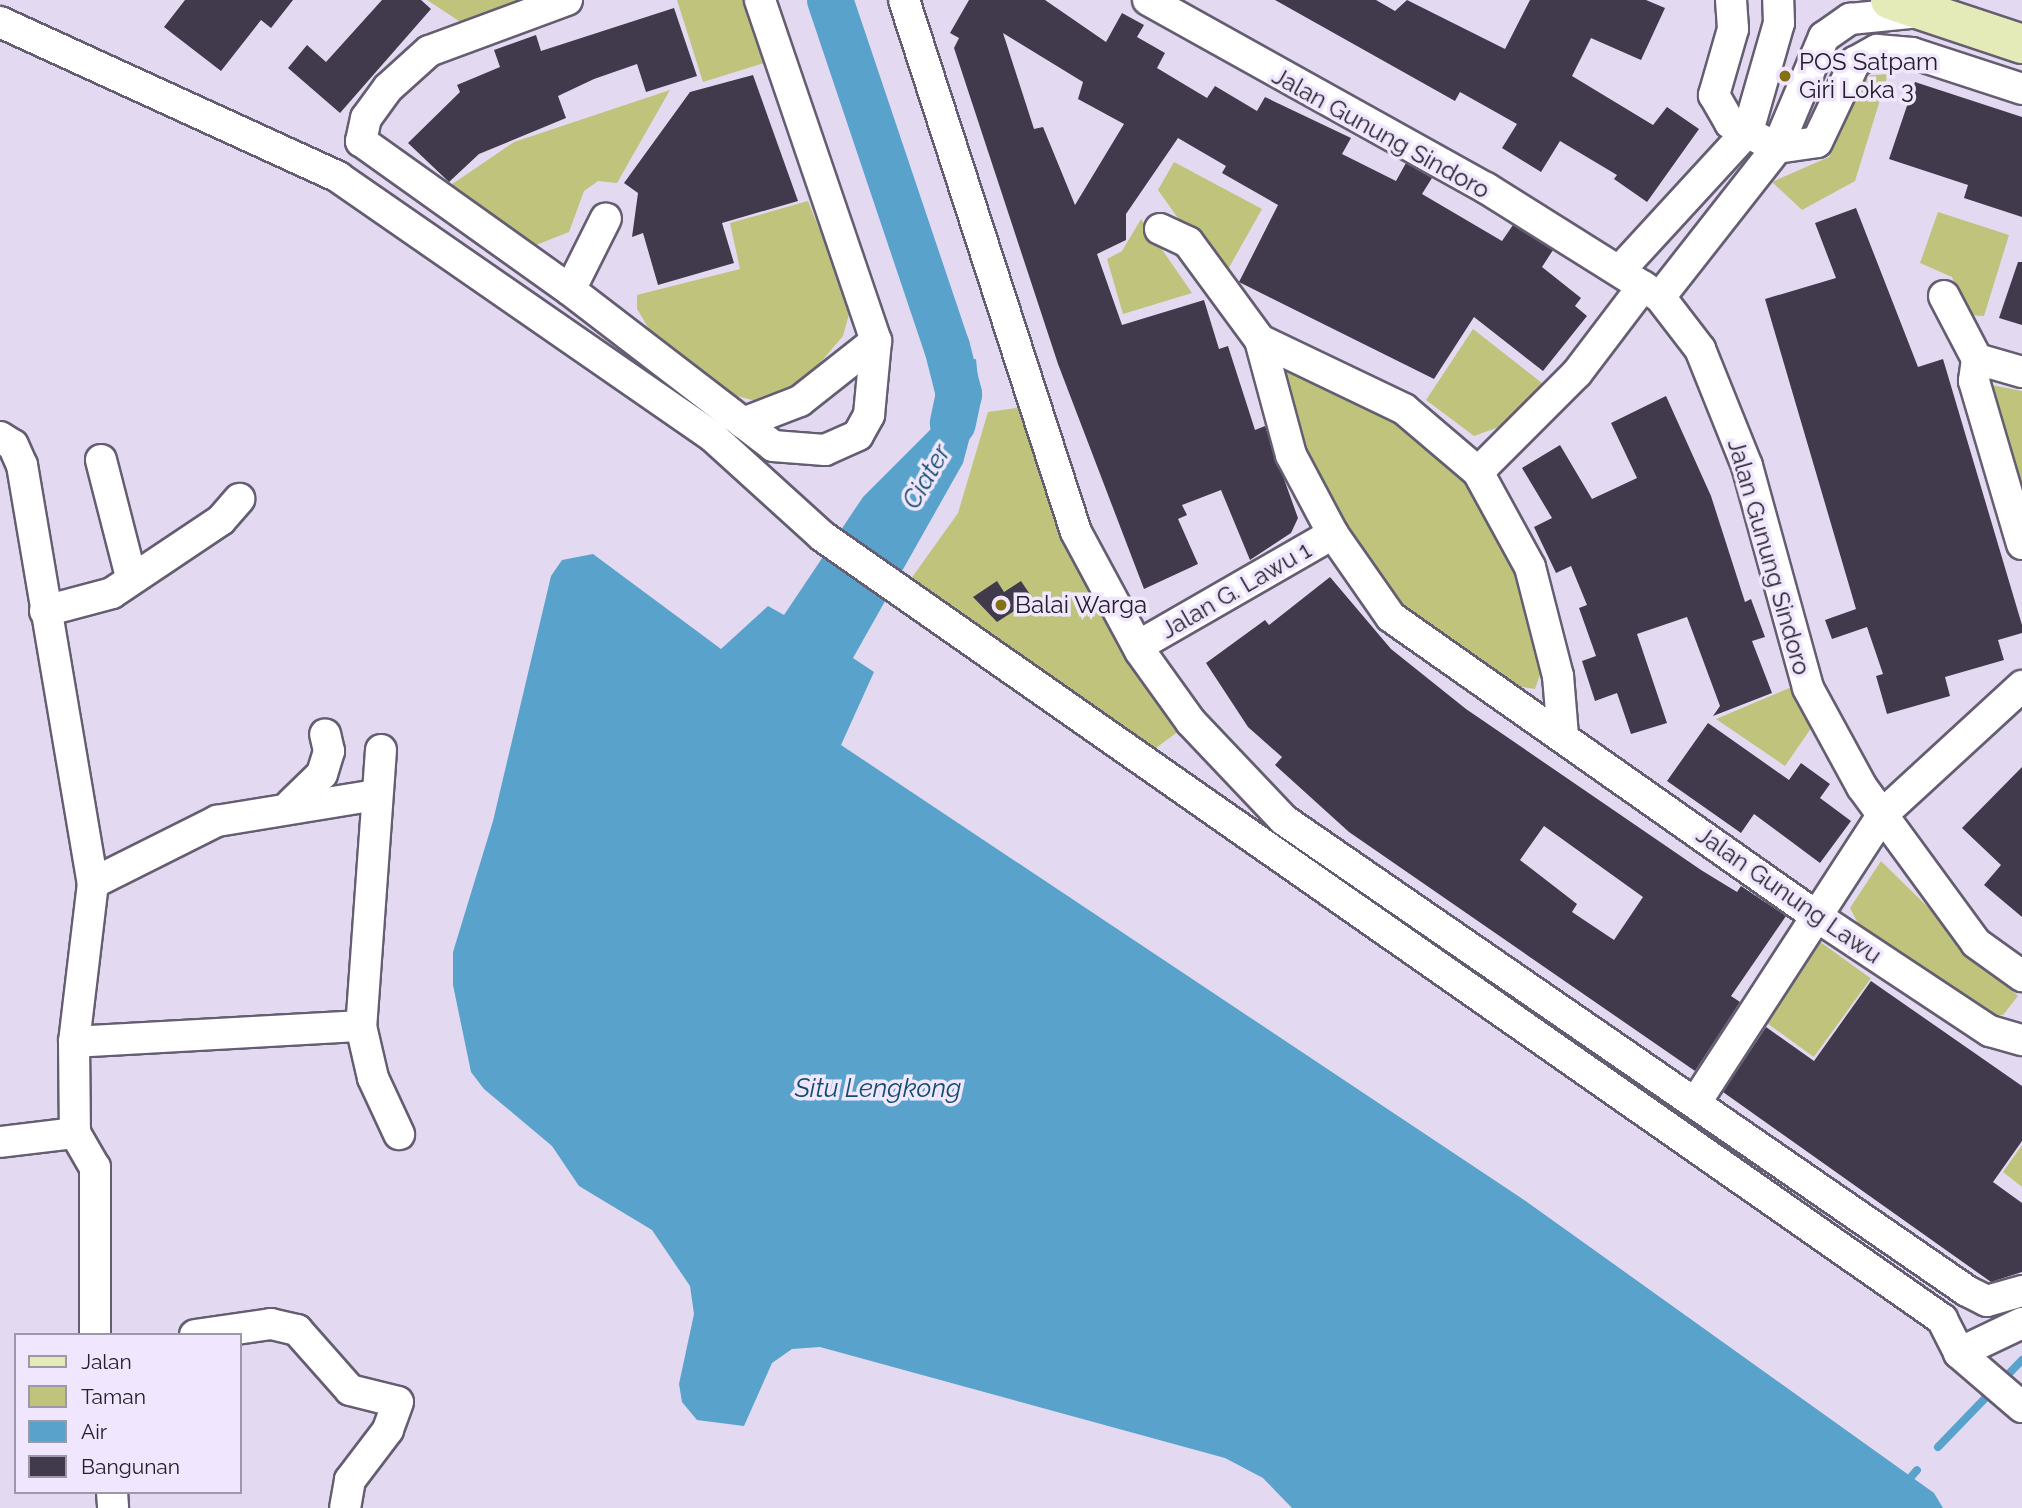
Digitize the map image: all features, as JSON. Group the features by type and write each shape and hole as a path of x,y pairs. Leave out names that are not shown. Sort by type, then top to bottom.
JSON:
{"main road":[{"path":"1907,6 2022,44"}],"street":[{"path":"567,0 429,51 388,88 360,135 570,290 772,446 798,451 825,450 850,440 869,415 876,341 760,0"},
{"path":"904,0 1076,532 1138,646 1191,722 1284,820 1696,1102 1967,1292 1987,1301 2022,1291"},
{"name":"Jalan Gunung Sindoro","path":"1149,0 1641,284 1700,349 1747,466 1808,688 1863,787 1976,943 2022,976"},
{"path":"1731,0 1733,29 1714,95 1730,123 1777,148 1817,142 1855,62 1877,50 1912,53 2022,89"},
{"path":"1478,472 1577,373 1748,131 1779,23 1778,0"},
{"path":"1641,284 1777,148 1824,37 1836,25 1907,6"},
{"path":"0,22 338,177 713,437 822,536 1942,1319 1959,1353 1980,1376 2018,1402"},
{"path":"570,290 606,218"},
{"name":"Jalan Gunung Lawu","path":"1160,229 1188,242 1260,340 1291,455 1334,534 1391,617 1819,918 1990,1031 2022,1040"},
{"path":"1944,296 1977,359 1979,404 2022,544"},
{"name":"Jalan Gunung Lawu","path":"1260,340 1404,409 1478,472 1530,567 1558,676 1563,736"},
{"path":"743,423 800,401 876,341"},
{"path":"1977,359 2022,372"},
{"path":"0,438 13,445 22,465 93,883 74,1042 75,1133 94,1167 95,1333"},
{"path":"100,460 131,577"},
{"path":"45,611 111,593 131,577 221,520 239,499"},
{"name":"Jalan G. Lawu 1","path":"1138,646 1334,534"},
{"path":"1696,1102 1819,918 1884,813 2022,686"},
{"path":"291,804 322,774 329,751 325,734"},
{"path":"381,750 375,794 361,1026 373,1078 399,1134"},
{"path":"93,883 217,821 291,804 375,794"},
{"path":"74,1042 361,1026"},
{"path":"0,1142 75,1133"},
{"path":"1959,1353 2022,1323"},
{"path":"209,1333 271,1324 297,1330 350,1390 398,1402 388,1430 350,1480 345,1508"}],"green space":[{"path":"427,0 527,0 462,23"},
{"path":"677,0 747,0 767,62 703,82"},
{"path":"1888,74 1855,181 1802,210 1772,182 1829,157 1863,76"},
{"path":"670,90 617,183 598,181 584,191 569,232 526,249 442,191 514,142"},
{"path":"1174,162 1262,209 1222,280 1158,190"},
{"path":"808,201 851,307 843,336 796,391 760,402 733,395 651,332 637,309 637,295 740,269 730,223"},
{"path":"1938,212 2009,235 1984,316 1967,315 1952,277 1920,263"},
{"path":"1141,219 1192,293 1123,314 1107,259 1122,251"},
{"path":"1473,329 1547,387 1499,427 1474,436 1426,400"},
{"path":"1305,366 1339,374 1478,472 1530,567 1542,669 1535,689 1511,685 1391,617 1333,534 1279,387 1286,373"},
{"path":"1991,385 2022,391 2022,511 1989,400"},
{"path":"1031,406 1140,651 1191,722 1137,762 908,583 958,513 988,412"},
{"path":"1799,684 1816,721 1785,766 1716,719"},
{"path":"1881,861 2018,996 2003,1015 1992,1015 1862,931 1850,908"},
{"path":"1815,938 1871,979 1814,1057 1758,1016"},
{"path":"2022,1145 2022,1187 2003,1172"}],"water":[{"name":"Situ Lengkong","path":"976,359 980,399 963,463 853,658 874,672 841,745 1527,1202 1934,1493 1943,1508 1292,1508 1263,1478 1225,1458 820,1347 792,1349 772,1363 744,1426 697,1420 682,1402 679,1384 694,1314 690,1286 652,1230 579,1186 552,1146 484,1089 471,1072 453,985 453,952 493,821 551,576 562,560 593,554 721,649 768,606 784,615 863,497 941,419 946,390 937,366"}],"building":[{"path":"185,0 293,0 271,28 261,20 221,71 164,27"},
{"path":"382,0 421,0 431,9 340,113 288,68 307,45 326,62"},
{"path":"969,0 1045,0 1106,42 1122,13 1144,25 1137,37 1165,53 1157,68 1207,98 1215,86 1257,111 1265,97 1351,138 1342,154 1396,181 1406,163 1432,178 1422,194 1502,241 1513,225 1553,250 1542,267 1581,298 1575,306 1587,316 1543,371 1474,317 1434,379 1239,282 1278,205 1222,173 1226,166 1178,138 1126,214 1126,240 1097,254 1122,325 1204,300 1219,349 1228,346 1255,430 1265,426 1298,518 1291,533 1250,560 1221,490 1182,505 1187,515 1178,519 1198,564 1144,589 1058,364 954,48 959,38 950,33","holes":["1003,33 1083,82 1078,99 1124,124 1075,205 1043,127 1034,129"]},
{"path":"1275,0 1376,0 1395,11 1407,0 1505,49 1530,0 1646,0 1665,8 1641,60 1591,38 1572,76 1653,125 1667,107 1699,129 1647,202 1614,179 1617,175 1560,141 1541,172 1502,148 1517,124 1460,92 1455,101"},
{"path":"674,8 697,76 646,92 637,64 594,79 558,96 566,118 479,154 449,182 408,143 460,92 457,85 500,67 494,50 536,35 541,51"},
{"path":"753,75 798,201 722,223 734,263 658,285 643,233 632,237 638,193 624,183 690,92"},
{"path":"1915,82 2022,117 2022,217 1964,198 1968,185 1889,159"},
{"path":"1856,208 1918,367 1943,359 2022,625 2022,633 1998,640 2004,660 1945,677 1950,696 1887,714 1876,676 1883,674 1867,627 1832,639 1825,620 1856,609 1765,299 1836,278 1815,223"},
{"path":"2018,262 2022,262 2022,325 1999,318"},
{"path":"1666,396 1711,496 1745,602 1751,599 1765,637 1752,641 1772,693 1713,716 1720,706 1687,617 1637,634 1667,723 1631,734 1617,693 1595,701 1582,661 1596,656 1579,608 1587,605 1571,566 1556,573 1534,527 1552,518 1522,468 1560,445 1592,499 1637,478 1611,423"},
{"path":"1330,577 1391,649 1466,709 1701,870 1737,892 1741,886 1786,916 1731,996 1740,1002 1695,1071 1349,832 1275,765 1282,757 1248,727 1206,663 1265,620 1269,625","holes":["1544,826 1643,897 1614,940 1572,912 1577,904 1520,860"]},
{"name":"Balai Warga","path":"997,581 1004,592 1021,581 1033,599 997,622 973,597"},
{"path":"1708,723 1789,780 1801,763 1830,784 1820,798 1851,821 1820,863 1754,814 1741,833 1667,781"},
{"path":"2022,767 2022,917 1984,885 2001,865 1962,828"},
{"path":"1871,981 2022,1086 2022,1141 1993,1182 2022,1203 2022,1272 1991,1282 1723,1092 1766,1027 1814,1061"}],"waterway":[{"name":"Ciater","path":"830,0 947,347 959,394 953,423"},
{"path":"1938,1447 2022,1360"},
{"path":"1911,1477 1917,1470"}],"place":[{"name":"POS Satpam Giri Loka 3","path":"1785,76"},
{"name":"Balai Warga","path":"1001,605"}]}
